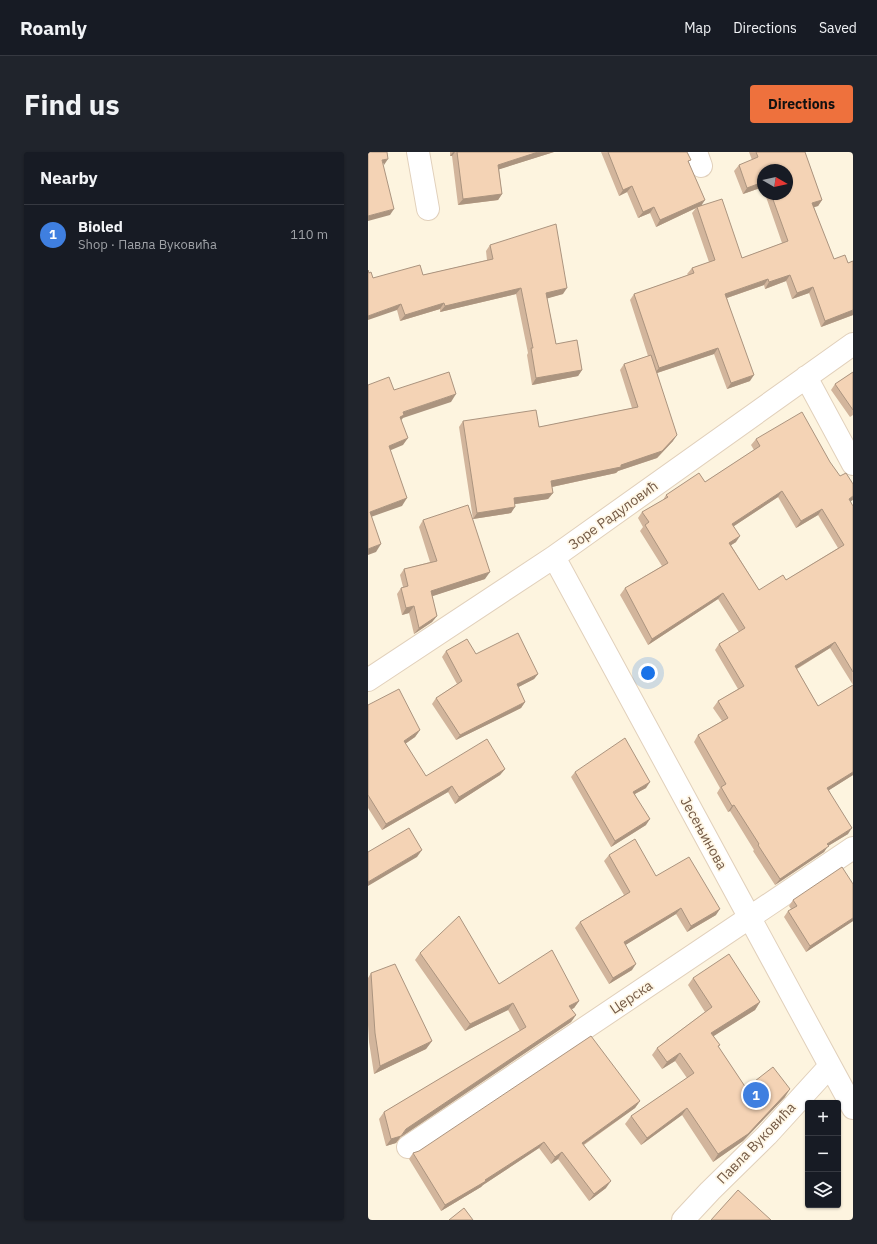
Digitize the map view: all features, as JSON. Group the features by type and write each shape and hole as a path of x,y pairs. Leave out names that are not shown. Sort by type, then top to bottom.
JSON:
{"street":[{"path":"418,152 428,209"},
{"name":"Зоре Радуловић","path":"368,680 554,557 853,344"},
{"path":"806,377 853,464"},
{"name":"Јесењинова","path":"554,557 829,1067 853,1108"},
{"name":"Церска","path":"408,1147 853,848"},
{"name":"Павла Вуковића","path":"683,1220 767,1135 829,1067"}],"building":[{"path":"368,152 387,152 388,159 382,160 394,209 368,216"},
{"path":"457,152 538,152 498,165 502,194 463,199"},
{"path":"608,152 687,152 691,160 688,161 705,200 660,220 654,207 643,212 632,186 623,190"},
{"path":"756,152 805,152 822,200 812,203 834,259 845,255 848,263 853,261 853,310 825,321 813,287 797,293 790,275 769,282 768,279 725,294 754,375 731,383 718,348 659,368 634,294 694,273 692,268 715,260 697,207 722,199 742,258 788,241 773,200 793,200 793,164 757,164 757,184 747,188 739,165 758,157"},
{"path":"556,224 567,288 546,293 556,344 577,340 582,370 536,378 531,348 533,348 521,288 445,306 444,303 405,315 401,304 368,316 368,270 369,273 371,272 373,278 420,265 423,275 493,259 490,245"},
{"path":"651,355 677,435 662,451 621,465 621,467 551,481 553,493 514,498 515,507 477,513 463,421 536,410 539,427 638,407 624,364"},
{"path":"449,372 456,394 403,412 404,415 400,417 408,438 389,446 407,498 370,512 381,544 368,549 368,385 389,377 394,390"},
{"path":"853,372 853,410 835,384"},
{"path":"802,412 830,462 840,476 846,473 853,484 853,496 849,499 853,506 853,672 835,642 795,666 818,706 853,685 853,772 827,788 852,828 827,844 829,846 780,879 734,805 732,806 721,787 726,784 698,735 728,718 718,701 744,686 719,644 745,628 723,593 652,639 625,588 668,563 645,525 649,522 642,512 668,497 666,495 699,473 705,482 760,446 756,439","holes":["782,491 801,521 822,509 844,545 786,580 783,575 759,590 729,543 740,536 732,524"]},
{"path":"468,505 490,572 431,591 437,616 419,628 414,606 406,608 401,588 408,586 404,569 437,561 423,520"},
{"path":"518,633 538,674 517,684 525,702 460,735 436,698 462,681 446,651 467,639 476,654"},
{"path":"399,689 420,730 404,741 426,776 487,739 505,769 459,797 452,786 386,824 368,795 368,705"},
{"path":"625,738 650,782 633,792 650,819 615,841 575,772"},
{"path":"409,828 422,850 368,882 368,852"},
{"path":"635,839 656,876 689,857 720,909 691,926 681,908 624,942 636,964 613,978 580,922 630,892 609,855"},
{"path":"842,867 853,884 853,918 810,946 788,911 797,906 793,900"},
{"path":"459,916 499,984 552,950 579,1001 569,1006 576,1015 406,1129 401,1136 391,1139 384,1112 526,1027 513,1003 470,1024 420,953"},
{"path":"729,954 760,1002 711,1033 746,1088 773,1067 790,1089 748,1134 718,1154 687,1108 647,1138 631,1116 694,1073 680,1053 667,1062 657,1048 712,1007 693,978"},
{"path":"395,964 432,1041 380,1066 375,1033 371,973"},
{"path":"591,1036 640,1101 582,1143 611,1181 594,1194 562,1152 555,1157 544,1142 485,1180 486,1181 445,1205 413,1153 419,1151"},
{"path":"738,1190 771,1220 711,1220"},
{"path":"464,1208 473,1220 449,1220"}],"place":[{"name":"Bioled","path":"756,1095"}]}
